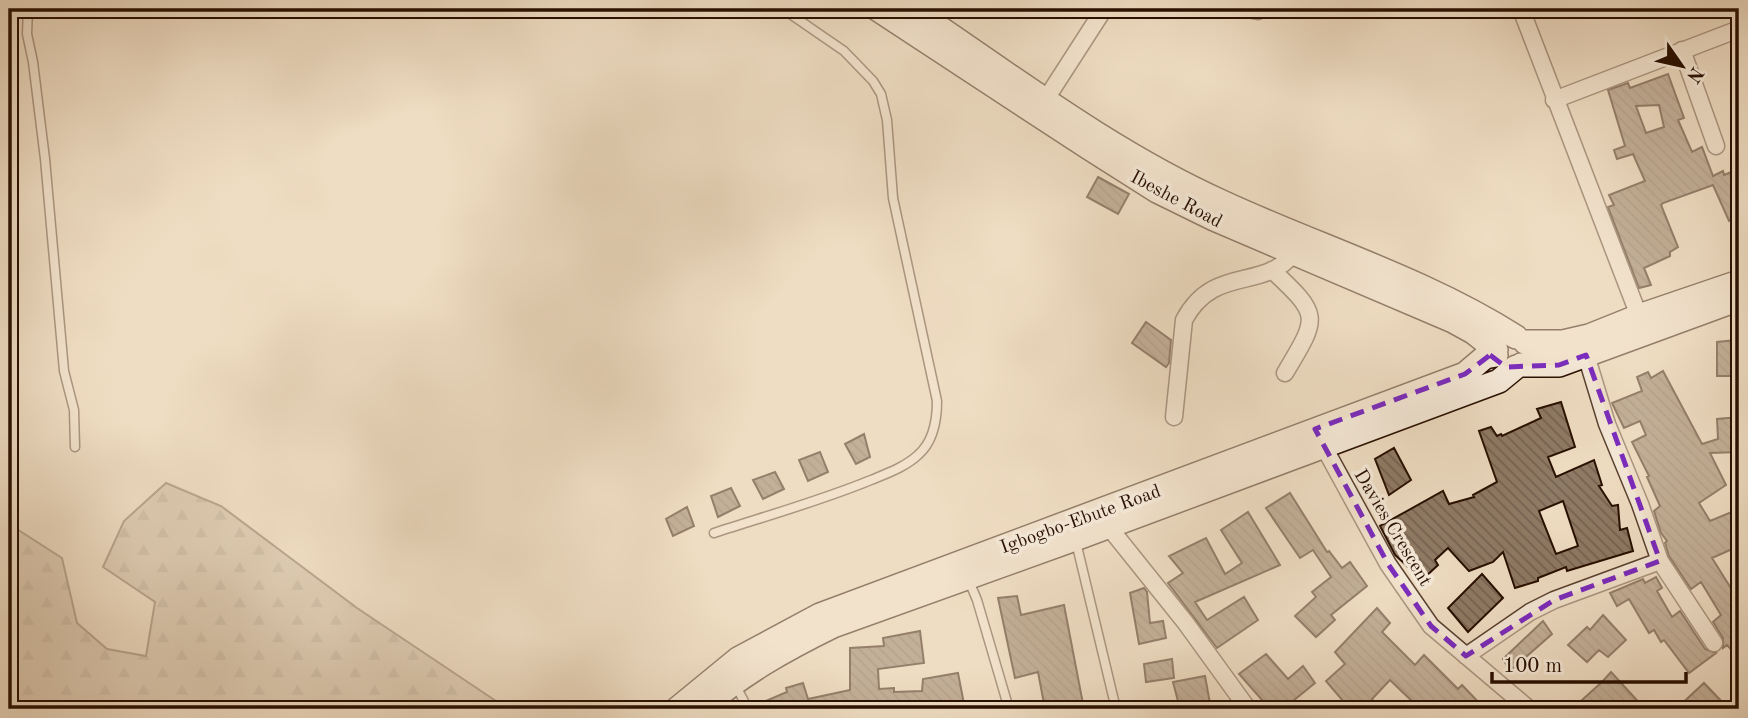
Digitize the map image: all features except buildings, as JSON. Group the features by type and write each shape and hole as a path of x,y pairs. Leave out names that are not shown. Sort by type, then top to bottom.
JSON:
{"main road":[{"name":"Ibeshe Road","path":"877,9 1157,191 1214,219 1453,321 1473,332 1496,353"},
{"name":"Ibeshe Road","path":"912,9 1118,145 1210,196 1461,305 1520,339"},
{"path":"1739,282 1639,316 1590,336 1563,342 1520,339 1501,341 1496,353 1501,364 1559,365 1739,299"},
{"path":"1519,366 1525,362 1528,352 1520,339"},
{"name":"Igbogbo-Ebute Road","path":"702,709 735,683 797,643 833,626 1108,526 1465,374 1485,357 1496,353"},
{"name":"Igbogbo-Ebute Road","path":"677,709 738,659 820,615 1319,437 1499,381 1519,366"}],"street":[{"path":"1046,99 1104,9"},
{"path":"1521,9 1639,316"},
{"path":"1554,100 1739,29"},
{"path":"1682,50 1716,146"},
{"path":"1174,417 1184,320 1191,307 1201,296 1218,285 1278,269 1294,253"},
{"path":"1272,270 1300,296 1308,307 1310,319 1304,341 1285,373"},
{"path":"1586,355 1606,424 1640,503 1660,561 1714,643"},
{"name":"Davies Crescent","path":"1319,437 1388,565 1431,626 1529,709"},
{"path":"1108,526 1185,622 1248,709"},
{"path":"1466,656 1530,612 1554,600 1660,561"}],"lane":[{"path":"28,9 27,34 45,159 64,371 74,410 75,447"},
{"path":"714,533 851,488 901,467 920,454 929,440 937,415 937,401 893,198 887,120 881,94 873,81 844,51 783,9"},
{"path":"1075,539 1116,709"},
{"path":"968,578 1009,709"},
{"path":"735,683 748,709"}],"highlighted area":[{"path":"1490,355 1506,367 1559,365 1586,355 1660,561 1554,600 1466,656 1431,626 1388,564 1315,429 1465,374"}],"green space":[{"path":"166,483 221,506 357,608 508,709 17,709 9,692 9,524 62,558 77,623 107,649 146,656 155,602 103,567 124,521"}]}
